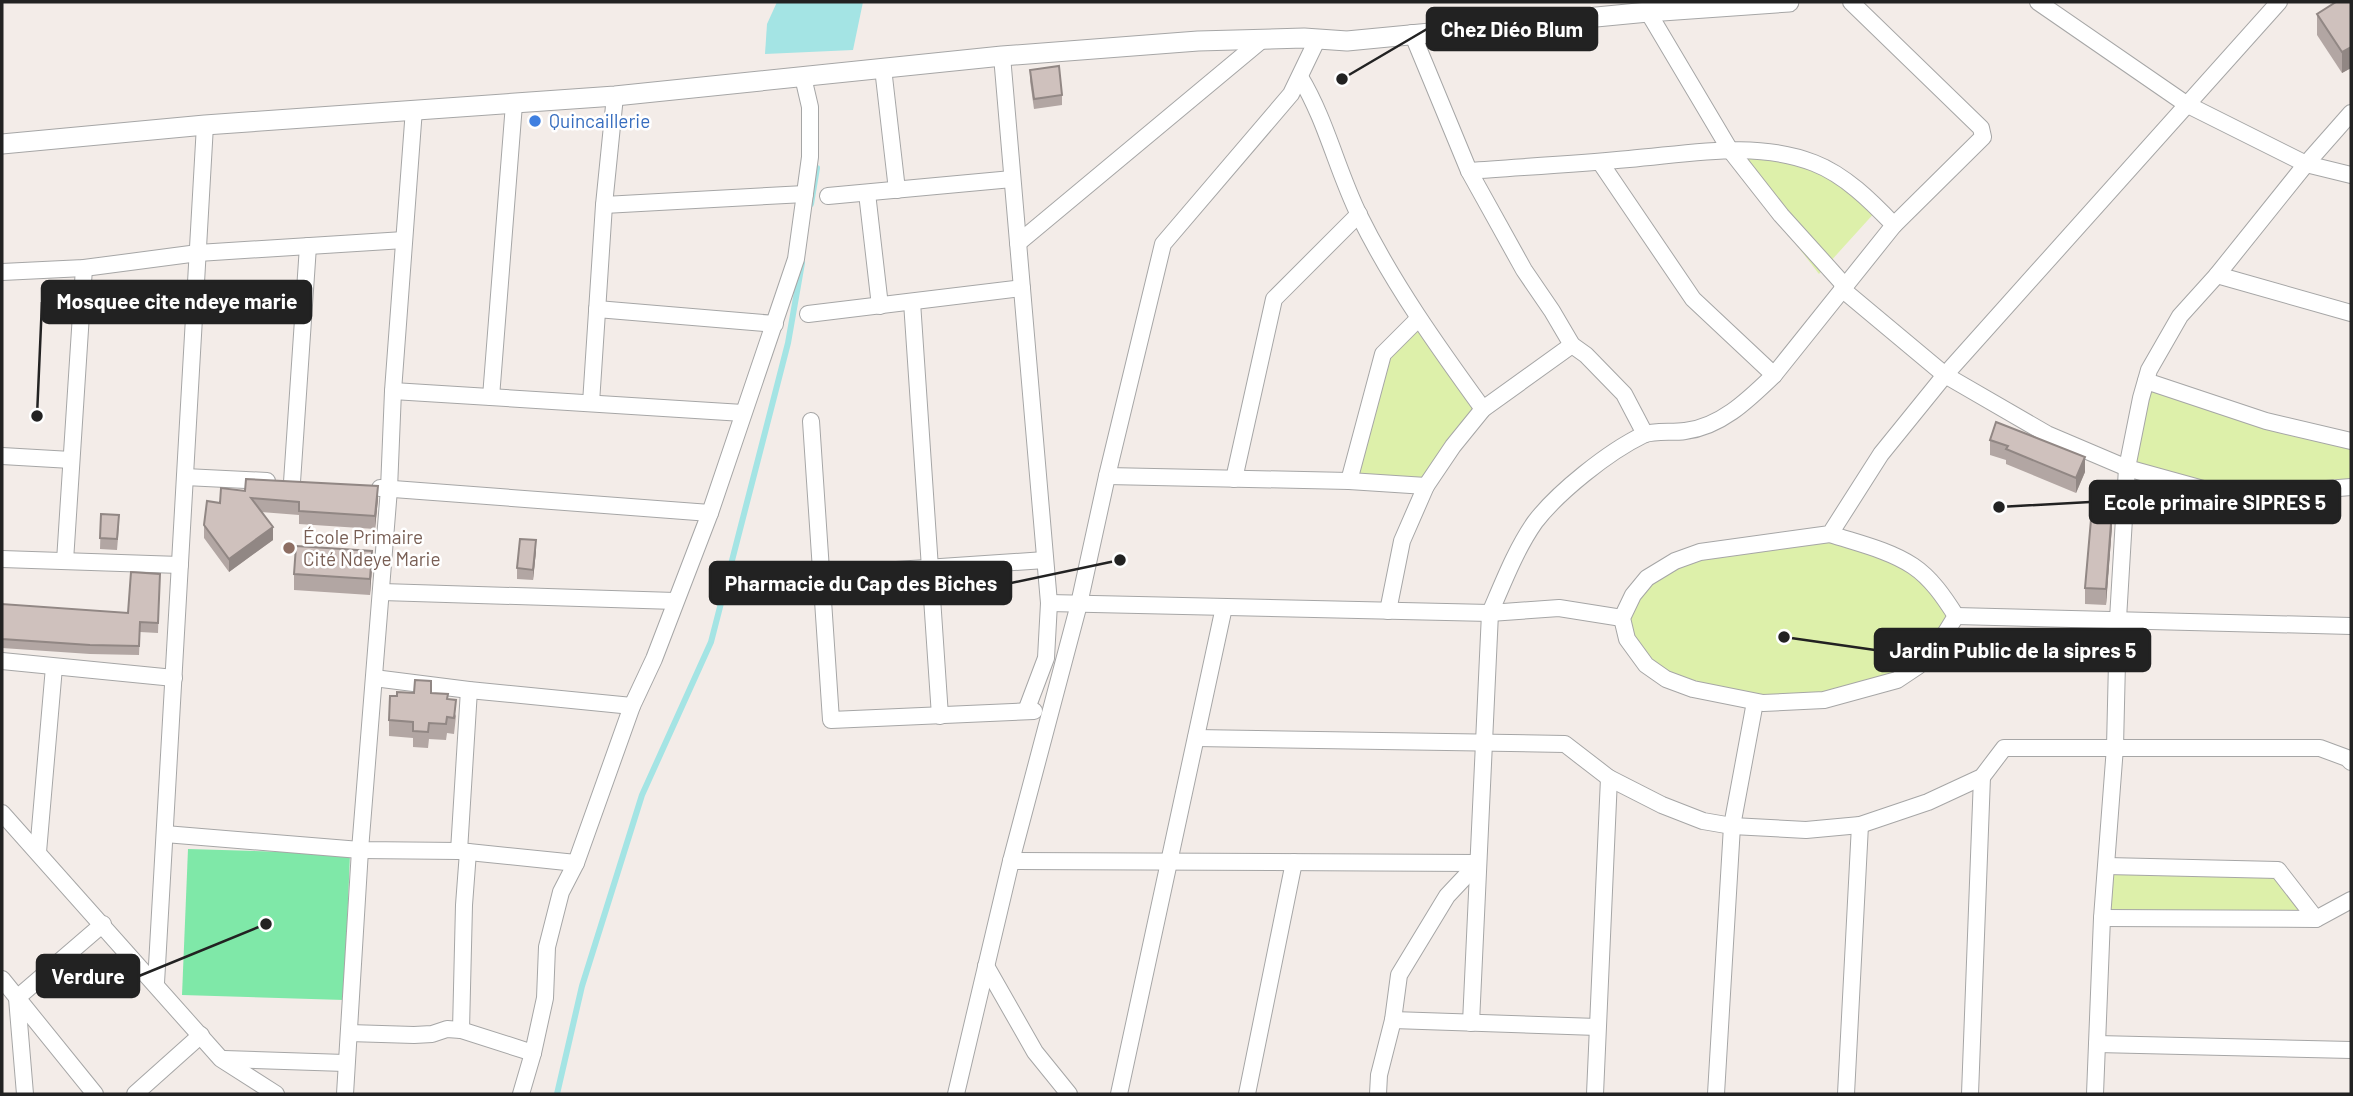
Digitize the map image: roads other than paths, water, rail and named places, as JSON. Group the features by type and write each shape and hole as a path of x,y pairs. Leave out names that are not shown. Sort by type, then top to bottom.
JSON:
{"street":[{"path":"2,144 205,125 615,96 1002,56 1198,41 1347,41 1648,12 1789,2"},
{"path":"1471,1023 1490,613 1509,570 1535,523 1574,482 1645,434 1688,431 1724,417 1753,396 1774,375 1894,225 1983,136 1981,128 1851,2"},
{"path":"2038,2 2186,104 2305,164 2351,175"},
{"path":"1830,534 1881,454 1945,375 2278,2"},
{"path":"1648,12 1730,150 1781,215 1844,287 1945,375 2047,433 2127,468 2203,489 2253,492 2351,487"},
{"path":"1412,33 1469,172 1524,270 1572,345 1586,355 1624,394 1645,434"},
{"path":"1018,243 1263,40"},
{"path":"956,1094 1011,861 1079,604 1163,244 1291,94 1317,40"},
{"path":"1002,56 1049,603 1046,658 1026,711"},
{"path":"883,68 897,190"},
{"path":"521,1094 545,998 547,947 561,892 576,863 632,706 654,659 710,513 796,259 810,157 810,107 803,77"},
{"path":"1300,77 1313,99 1359,214 1418,319 1483,409"},
{"path":"591,404 604,205 615,96"},
{"path":"491,397 514,104"},
{"path":"345,1094 345,1063 382,592 393,391 414,109"},
{"path":"2095,1094 2102,918 2115,747 2118,619 2127,468 2146,381 2169,332 2192,300 2217,275 2305,164 2351,113"},
{"path":"156,984 205,125"},
{"path":"1469,172 1730,150 1774,152 1815,163 1841,178 1867,197 1894,225"},
{"path":"1600,162 1693,299 1774,375"},
{"path":"828,196 1012,179"},
{"path":"867,193 880,306"},
{"path":"604,205 805,194"},
{"path":"1234,479 1274,299 1359,214"},
{"path":"2,272 84,268 198,253 404,240"},
{"path":"185,477 299,483 308,246"},
{"path":"65,561 84,268"},
{"path":"2217,275 2351,313"},
{"path":"807,314 1022,288"},
{"path":"912,302 940,716"},
{"path":"597,309 775,324"},
{"path":"1349,481 1383,354 1418,319"},
{"path":"1388,611 1402,541 1426,486 1453,446 1483,409 1572,345"},
{"path":"2146,381 2266,421 2351,441"},
{"path":"393,391 743,413"},
{"path":"811,421 831,720 1051,710"},
{"path":"2,456 71,460"},
{"path":"1107,476 1349,481 1426,486"},
{"path":"361,487 710,513"},
{"path":"1830,534 1873,548 1912,566 1939,589 1956,616 1918,666 1897,680 1824,700 1755,702 1693,689 1666,679 1646,665 1628,639 1622,618 1633,595 1647,578 1675,561 1700,552 1830,534"},
{"path":"2,559 180,565"},
{"path":"822,575 1045,560"},
{"path":"382,592 674,601"},
{"path":"1049,603 1490,613 1559,608 1622,618"},
{"path":"1119,1094 1224,607"},
{"path":"1956,616 2351,625"},
{"path":"2,661 174,678"},
{"path":"38,852 54,667"},
{"path":"374,678 632,706"},
{"path":"461,1030 463,852 469,690"},
{"path":"1716,1094 1732,826 1755,702"},
{"path":"1196,738 1565,744 1609,778 1662,805 1703,821 1732,826 1806,830 1860,825 1928,802 1982,778 2004,748 2320,748 2351,762"},
{"path":"1595,1094 1609,778"},
{"path":"1970,1094 1982,778"},
{"path":"2,813 221,1059 276,1094"},
{"path":"1846,1094 1860,825"},
{"path":"165,834 360,850 463,852 576,863"},
{"path":"1011,861 1478,863"},
{"path":"1247,1094 1294,862"},
{"path":"1377,1094 1393,1020 1399,975 1447,896 1478,863"},
{"path":"2107,866 2278,870 2316,919"},
{"path":"2102,918 2316,919 2351,900"},
{"path":"17,998 103,924"},
{"path":"986,965 1035,1052 1069,1094"},
{"path":"2,979 95,1094"},
{"path":"17,998 26,1094"},
{"path":"1393,1020 1597,1027"},
{"path":"349,1033 414,1035 432,1034 447,1029 461,1030 533,1053"},
{"path":"135,1094 201,1035"},
{"path":"2096,1044 2351,1050"},
{"path":"221,1059 345,1063"}],"water":[{"path":"777,2 863,2 853,50 765,54 767,24"}],"waterway":[{"path":"811,204 817,168"},
{"path":"557,1094 582,986 642,795 711,642 788,343 802,263"}],"place":[{"name":"Chez Diéo Blum","path":"1342,79"},
{"name":"Quincaillerie","path":"535,121"},
{"name":"Mosquee cite ndeye marie","path":"37,416"},
{"name":"Ecole primaire SIPRES 5","path":"1999,507"},
{"name":"École Primaire Cité Ndeye Marie","path":"289,548"},
{"name":"Pharmacie du Cap des Biches","path":"1120,560"},
{"name":"Jardin Public de la sipres 5","path":"1784,637"},
{"name":"Verdure","path":"266,924"}]}
